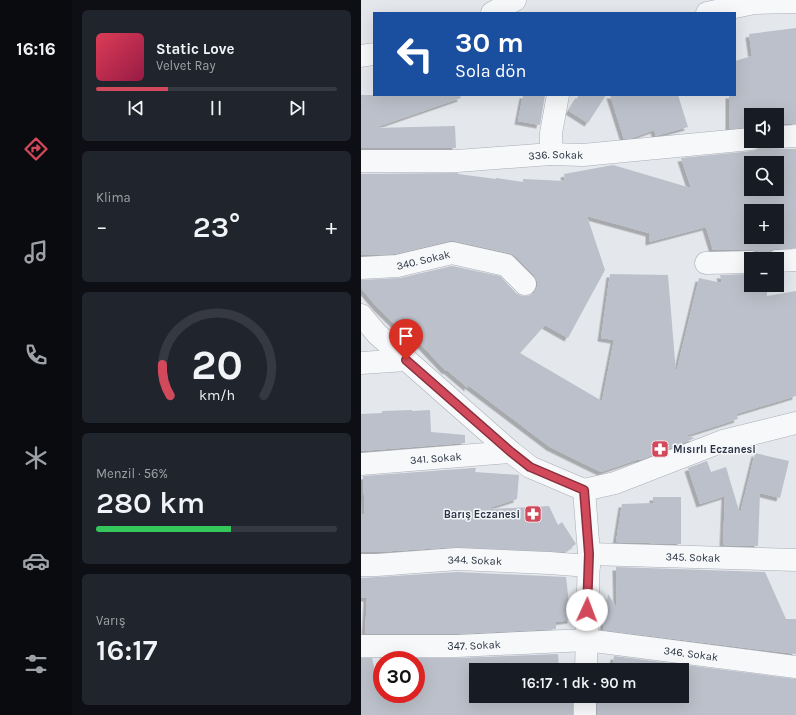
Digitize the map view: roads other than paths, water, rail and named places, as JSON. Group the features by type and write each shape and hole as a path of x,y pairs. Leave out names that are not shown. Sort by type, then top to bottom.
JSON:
{"street":[{"path":"494,12 515,0"},
{"path":"712,12 754,3 796,2"},
{"path":"361,56 373,54"},
{"path":"551,154 551,133 558,96"},
{"path":"784,137 796,136"},
{"name":"336. Sokak","path":"361,162 457,161 551,154 583,155 744,140"},
{"name":"340. Sokak","path":"361,268 397,266 452,253 506,265 525,284"},
{"path":"784,261 796,260"},
{"path":"706,263 744,262"},
{"path":"361,315 377,334 530,467 584,490 615,483 723,441 796,423"},
{"path":"361,363 406,360"},
{"name":"341. Sokak","path":"361,464 511,452"},
{"path":"584,490 589,560 586,663"},
{"name":"344. Sokak","path":"361,565 457,560 549,562 589,560"},
{"name":"345. Sokak","path":"589,560 796,560"},
{"name":"347. Sokak","path":"361,646 457,646 586,640"},
{"name":"346. Sokak","path":"586,640 796,667"},
{"path":"585,703 585,715"}],"place":[{"name":"Mısırlı Eczanesi","path":"660,449"},
{"name":"Barış Eczanesi","path":"533,514"}]}
